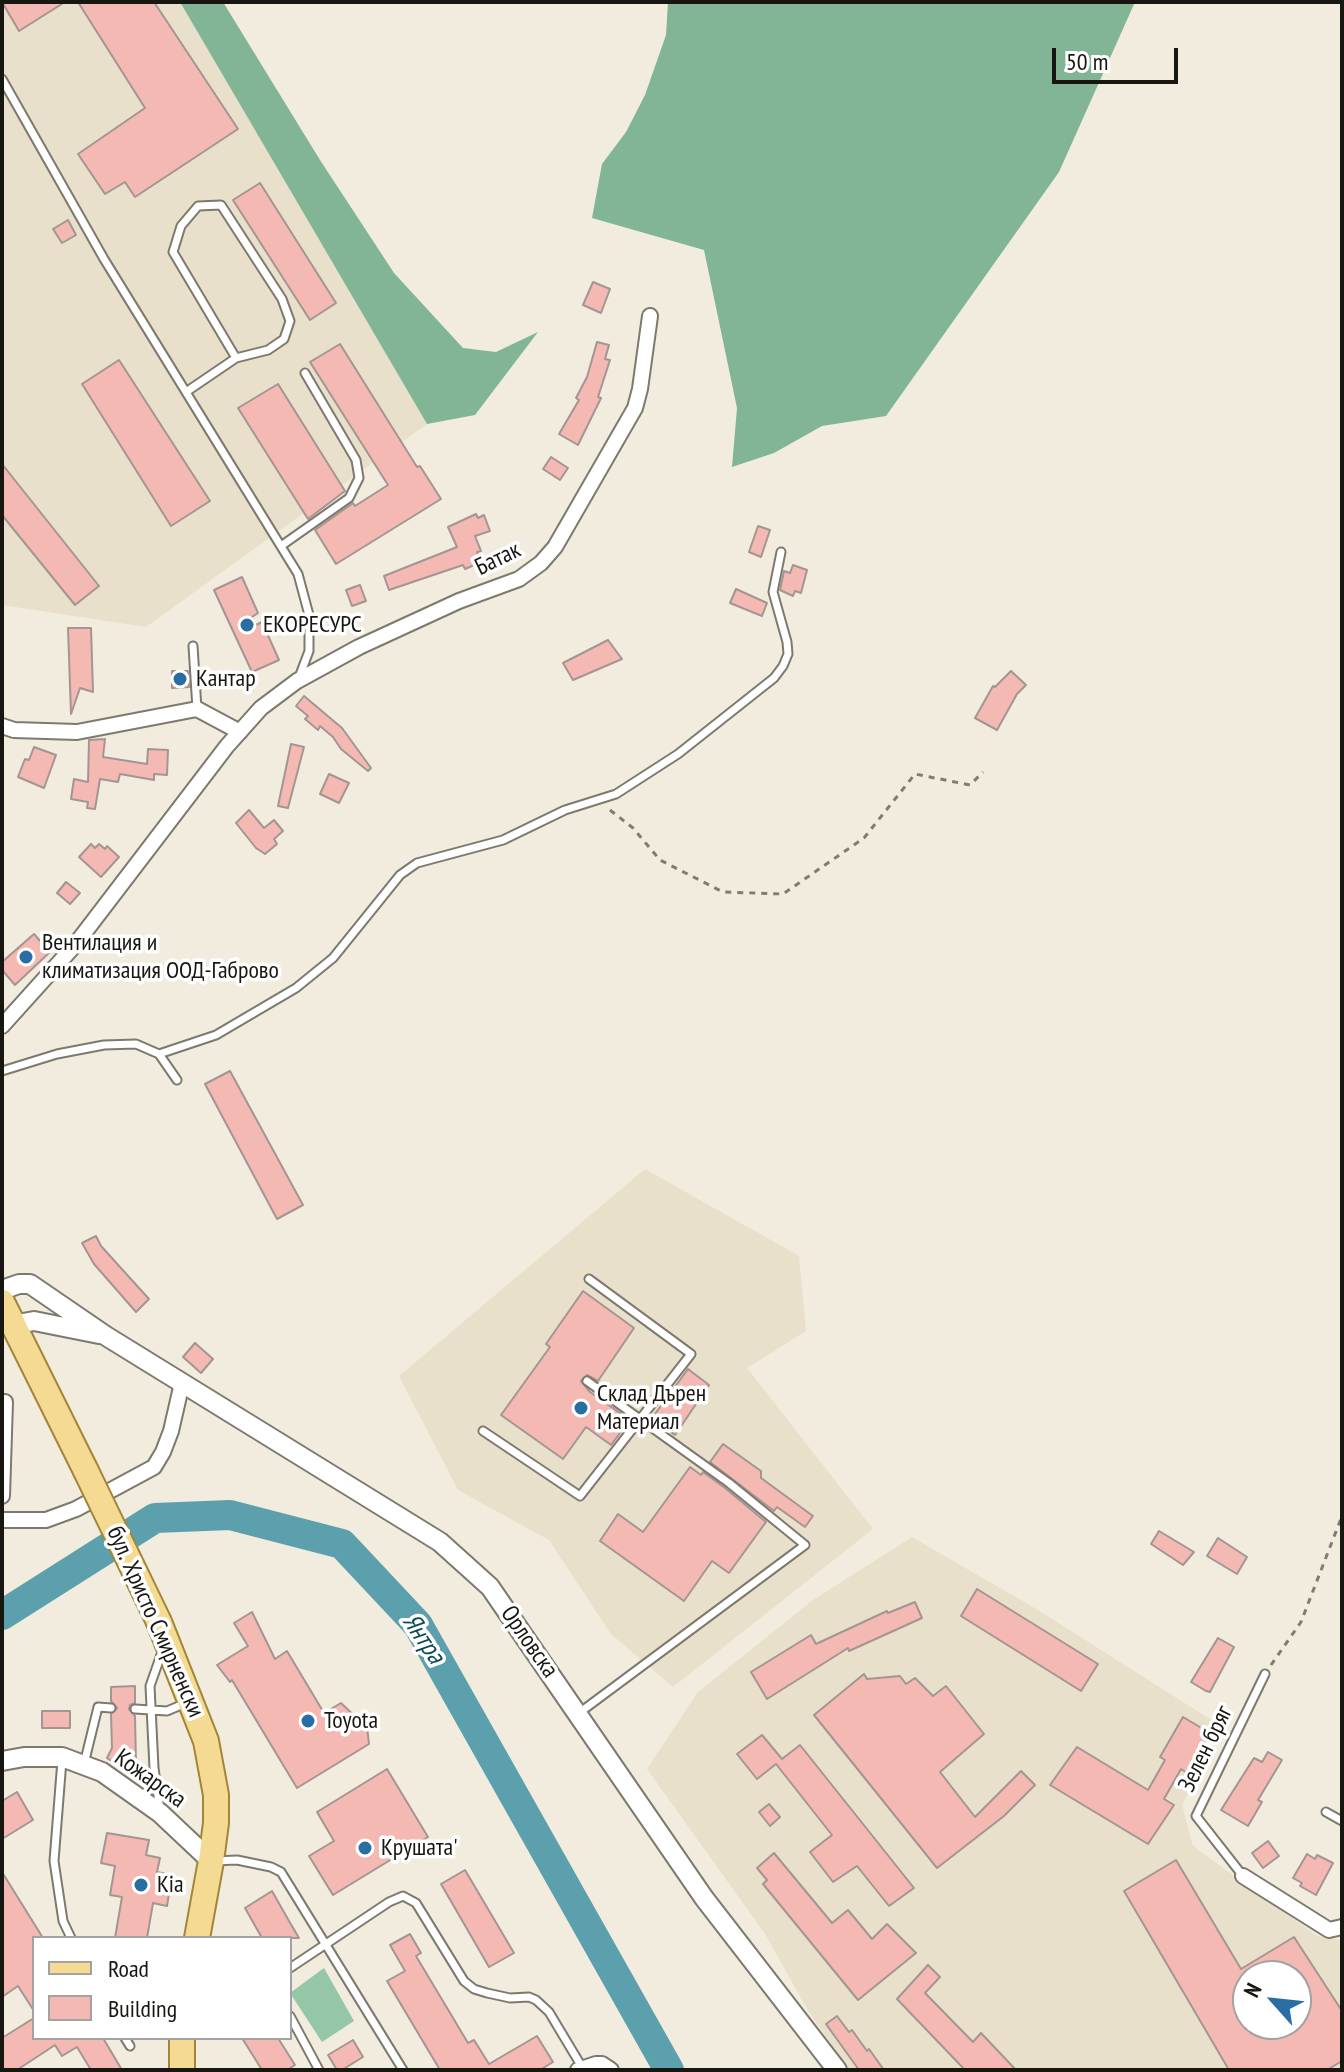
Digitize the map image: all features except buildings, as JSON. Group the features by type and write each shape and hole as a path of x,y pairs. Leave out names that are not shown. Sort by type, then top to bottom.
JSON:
{"main road":[{"path":"2,1302 12,1325"},
{"name":"бул. Христо Смирненски","path":"12,1325 163,1630 206,1741 214,1782 216,1823 197,1936"},
{"path":"182,2040 182,2070"}],"street":[{"name":"Батак","path":"2,1026 75,945 261,708 297,681 410,622 519,579 541,563 555,547 635,408 650,316"},
{"path":"2,726 14,730 77,732 197,709 240,732"},
{"name":"Орловска","path":"2,1290 30,1284 106,1336 440,1542 490,1587 704,1898 837,2070"},
{"name":"Орловска","path":"12,1325 34,1321 106,1336"},
{"path":"2,1520 26,1522 56,1516 76,1509 154,1467 171,1431 182,1383"},
{"path":"2,1496 5,1402"},
{"name":"Кожарска","path":"2,1761 24,1757 62,1757 102,1772 160,1813 211,1861"},
{"path":"1243,1876 1329,1930 1342,1927"},
{"path":"580,2069 602,2064 611,2070"}],"lane":[{"path":"2,79 68,198 298,574 309,615 309,651 297,681"},
{"path":"186,392 236,358 268,350 284,339 290,321 282,299 221,205 198,206 181,226 173,252 236,358"},
{"path":"281,546 349,498 359,478 356,460 305,373"},
{"path":"159,1054 216,1035 296,988 333,958 400,875 417,863 503,840 565,810 616,794 678,754 774,678 788,654 773,592 781,552"},
{"path":"193,646 197,709"},
{"path":"2,1071 57,1054 104,1045 136,1044 159,1054 177,1080"},
{"path":"483,1431 580,1496 691,1354 589,1279"},
{"path":"579,1713 805,1545 729,1483 587,1381"},
{"path":"160,1813 154,1768 150,1686 163,1630"},
{"name":"Зелен бряг","path":"1243,1876 1196,1816 1265,1674"},
{"path":"135,1709 167,1711 192,1700"},
{"path":"84,1764 98,1707 111,1708"},
{"path":"62,1757 54,1861 63,1921 70,1936"},
{"path":"1326,1812 1342,1821"},
{"path":"211,1861 237,1860 278,1869 403,2070"},
{"path":"292,1967 389,1902 403,1896 410,1898 422,1911 464,1981 474,1989 487,1993 536,2000 549,2012 580,2069"},
{"path":"292,2020 319,2070"}],"path":[{"path":"597,800 633,828 660,860 723,892 783,894 864,838 915,774 970,785 983,772"},
{"path":"1265,1674 1301,1622 1342,1516"}],"shaded area":[{"path":"2,2 180,2 427,424 146,627 2,605"},
{"path":"645,1169 799,1256 806,1331 747,1368 873,1529 673,1687 611,1634 549,1540 458,1490 399,1376"},
{"path":"912,1537 1038,1610 1224,1728 1182,1805 1193,1846 1317,1936 1339,1940 1342,1937 1342,2070 849,2070 809,2012 765,1934 647,1769 698,1692 813,1600"}],"green space":[{"path":"180,2 223,2 394,273 463,348 496,352 538,332 475,415 427,424"},
{"path":"668,2 1135,2 1059,172 886,416 822,426 774,453 732,467 737,408 704,250 592,218 602,164 626,132 645,95 666,35"},
{"path":"324,1968 354,2021 322,2042 292,1992"}],"waterway":[{"name":"Янтра","path":"2,1615 155,1518 230,1515 342,1544 418,1625 669,2070"}],"place":[{"name":"ЕКОРЕСУРС","path":"247,625"},
{"name":"Кантар","path":"180,679"},
{"name":"Вентилация и климатизация ООД-Габрово","path":"26,957"},
{"name":"Склад Дърен Материал","path":"581,1408"},
{"name":"Toyota","path":"308,1721"},
{"name":"Крушата'","path":"365,1848"},
{"name":"Kia","path":"141,1885"}]}
